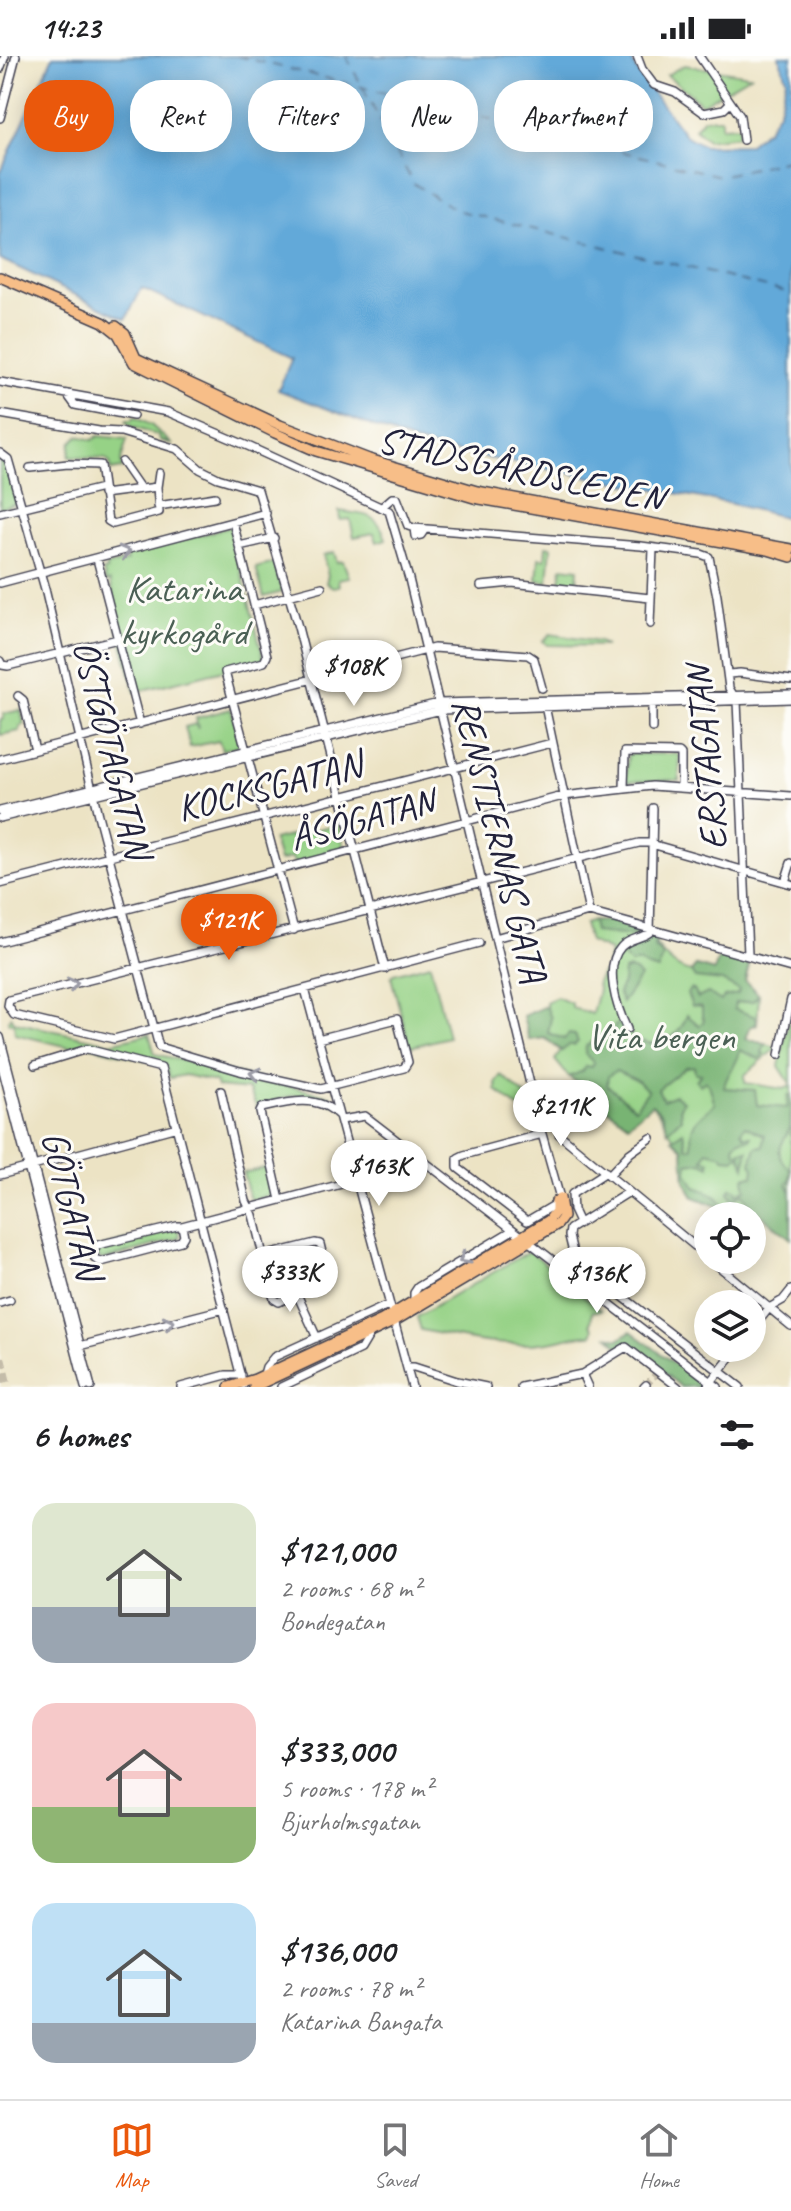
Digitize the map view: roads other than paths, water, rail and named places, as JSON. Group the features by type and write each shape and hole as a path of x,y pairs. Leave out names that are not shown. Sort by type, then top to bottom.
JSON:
{"main road":[{"name":"STADSGÅRDSLEDEN","path":"0,276 103,322 118,334 134,363 275,433 364,467 791,549"},
{"name":"STADSGÅRDSLEDEN","path":"433,482 474,498 768,550 791,557"},
{"path":"254,1387 370,1334 391,1314 558,1224 563,1212 557,1201"},
{"path":"229,1387 264,1374 391,1314 526,1239 553,1217 557,1201"}],"street":[{"path":"0,69 5,56"},
{"path":"0,118 16,56"},
{"path":"637,56 654,85 675,92 704,113 724,109 730,103"},
{"path":"699,56 740,116 743,140"},
{"path":"0,382 168,412 386,509 392,498 397,498 408,526 414,528 418,537 425,529 653,549 650,624"},
{"path":"67,394 75,405 133,416"},
{"path":"0,414 121,432 177,449 199,468 218,478 258,490 290,597 385,969"},
{"name":"ÖSTGÖTAGATAN","path":"0,453 8,459 41,573 109,856 161,1050 321,1089 331,1086"},
{"path":"122,462 140,488"},
{"path":"30,468 97,464 101,468 110,523 215,497"},
{"path":"159,473 159,509"},
{"path":"0,513 103,491 157,487"},
{"name":"RENSTIERNAS GATA","path":"386,509 393,520 440,707 557,1201"},
{"path":"0,583 266,513"},
{"path":"233,522 267,659 225,672 294,930"},
{"path":"239,546 274,538"},
{"name":"ERSTAGATAN","path":"653,549 709,557 729,688 735,698 748,954"},
{"path":"97,559 140,724"},
{"path":"481,586 512,583 650,598"},
{"path":"254,605 322,587"},
{"path":"0,661 8,666 118,639"},
{"path":"0,759 434,648 528,655 534,659 542,688"},
{"path":"729,674 791,680"},
{"path":"18,696 23,700 35,750"},
{"path":"0,818 93,792 440,707 791,697"},
{"path":"440,707 545,706 652,699"},
{"path":"652,699 652,728"},
{"path":"545,706 589,912"},
{"name":"KOCKSGATAN","path":"0,884 552,743"},
{"path":"624,788 625,752 679,753 681,788"},
{"name":"ÅSÖGATAN","path":"0,942 563,796 624,788 681,788 791,796"},
{"path":"0,811 93,792"},
{"path":"627,1029 615,989 613,960 622,946 646,936 651,927 653,808"},
{"path":"479,943 114,1039 15,1015 8,1006 9,1000 639,843 788,883 791,863"},
{"path":"495,938 589,912 791,968"},
{"path":"305,989 412,1387"},
{"path":"779,1055 791,999"},
{"path":"318,1039 397,1019 407,1065 331,1086"},
{"name":"GÖTGATAN","path":"0,1037 88,1387"},
{"path":"35,1065 94,1050 161,1068 242,1382"},
{"name":"GÖTGATAN","path":"0,1062 30,1166"},
{"path":"221,1091 249,1208 274,1299 279,1302 328,1278 320,1244 263,1256"},
{"path":"280,1200 260,1112 262,1108 297,1099 328,1106 340,1118 365,1116 712,1385 728,1362"},
{"path":"0,1175 177,1127"},
{"path":"542,1134 464,1155 457,1161 458,1168 527,1221 557,1201"},
{"path":"559,1134 694,1246"},
{"path":"579,1223 573,1210 572,1194 608,1173 651,1138"},
{"path":"182,1226 184,1236 181,1241 101,1262 95,1259 93,1251 98,1245 356,1181 410,1166 421,1159"},
{"path":"629,1192 568,1232 575,1261 740,1387"},
{"path":"512,1211 513,1230"},
{"path":"414,1301 418,1287 513,1230"},
{"path":"559,1265 575,1261"},
{"path":"728,1274 791,1326"},
{"path":"766,1312 791,1290"},
{"path":"297,1294 317,1338"},
{"path":"0,1303 10,1300"},
{"path":"77,1347 224,1309"},
{"path":"264,1374 271,1359 317,1338 391,1314"},
{"path":"281,1387 361,1349 370,1334"},
{"path":"521,1387 582,1374 626,1347 678,1387"},
{"path":"407,1367 486,1387"},
{"path":"582,1374 588,1387"},
{"path":"181,1387 226,1375 242,1382"}],"water":[{"path":"53,56 630,56 644,80 494,80 494,152 653,152 653,93 685,135 704,146 748,145 767,129 779,110 786,79 779,56 791,56 791,519 728,503 414,442 278,390 292,358 142,288 126,319 0,259 0,173 24,120 24,152 114,152 114,80 42,80"}],"tunnel":[{"path":"0,1358 7,1387"},
{"path":"646,1385 656,1374"}],"park label":[{"name":"Katarina kyrkogård","path":"184,610"},
{"name":"Vita bergen","path":"661,1036"}]}
